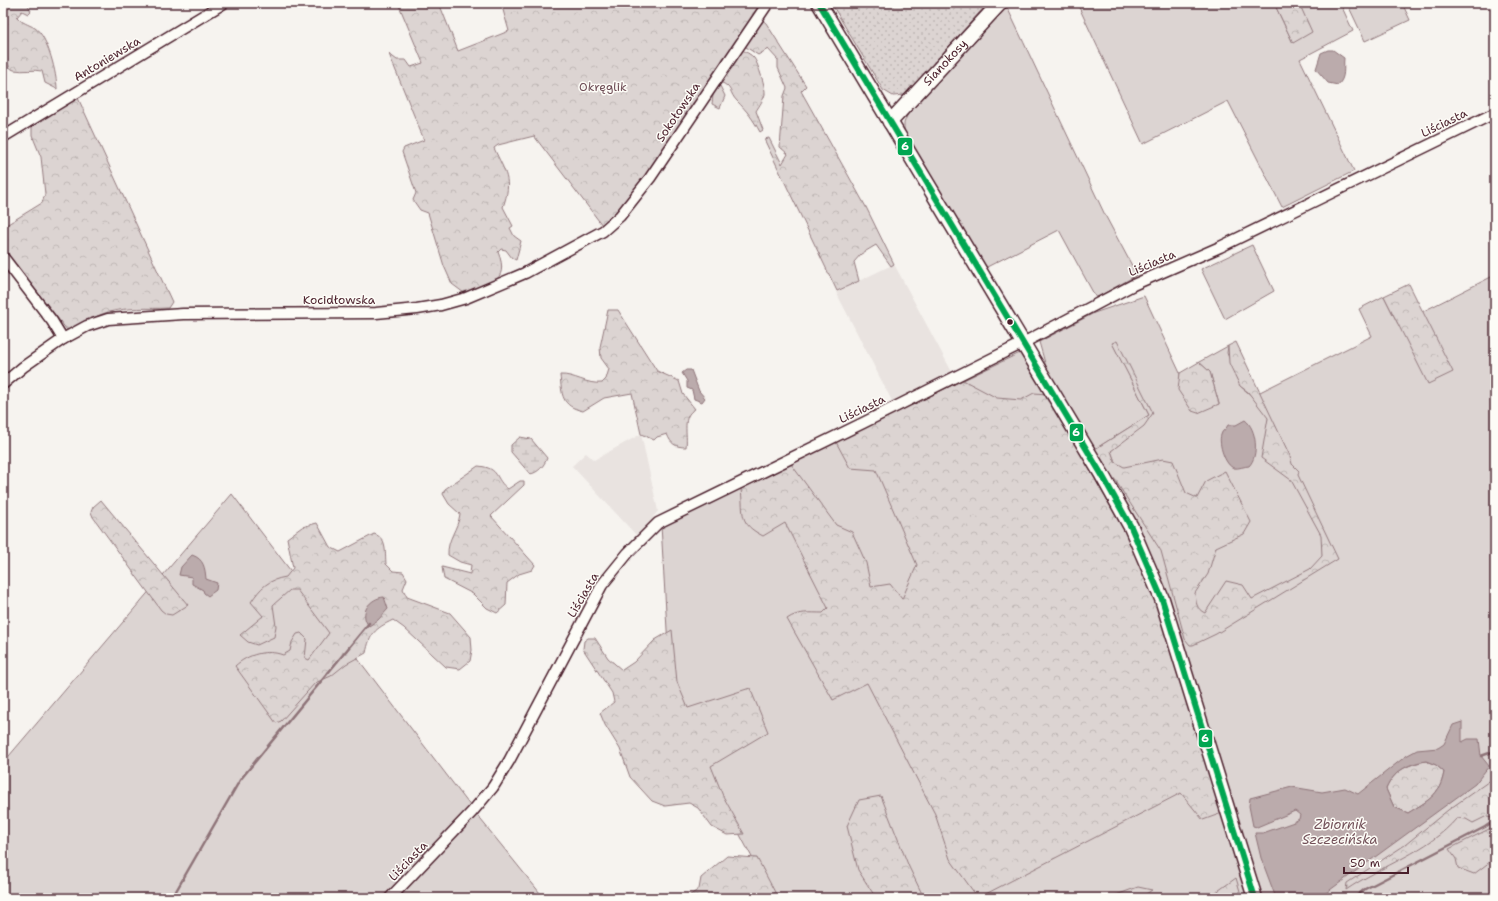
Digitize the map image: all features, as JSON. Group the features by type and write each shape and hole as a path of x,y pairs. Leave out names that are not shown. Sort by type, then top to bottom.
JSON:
{"main road":[{"path":"819,3 1117,500 1144,555 1168,618 1256,898"},
{"name":"Sianokosy","path":"890,122 1000,3"}],"street":[{"name":"Antoniewska","path":"3,137 224,3"},
{"name":"Sokołowska","path":"603,230 620,216 643,188 768,3"},
{"name":"Liściasta","path":"390,898 472,812 498,780 602,585 628,552 654,526 670,516 836,437 1023,343 1133,285 1220,247 1495,113"},
{"name":"Kocidłowska","path":"63,339 87,326 116,317 209,313 376,313 441,306 498,285 603,230"},
{"path":"3,257 52,321 63,339 23,367 3,384"}],"shaded area":[{"path":"894,264 952,372 893,403 836,292"},
{"path":"641,434 658,511 653,517 654,521 637,536 572,466 586,453 594,460"}],"green space":[{"path":"3,3 27,3 31,11 28,14 22,11 17,17 40,32 44,39 51,56 57,89 45,83 42,71 18,71 10,67 6,60 4,51"},
{"name":"Okręglik","path":"398,3 439,3 458,51 509,31 501,3 761,3 657,160 623,205 602,225 534,136 498,145 494,148 506,176 507,189 503,207 513,226 510,228 514,236 521,241 516,260 512,258 506,250 501,249 498,252 501,262 501,270 499,276 494,281 481,288 464,293 452,284 444,266 428,213 420,210 413,200 416,193 402,152 404,148 424,140 389,54 397,60 406,60 411,67 423,63"},
{"path":"831,3 988,3 905,95 893,96 883,90"},
{"path":"1077,3 1274,3 1293,43 1299,3 1340,3 1353,31 1300,59 1354,171 1282,207 1228,101 1143,144"},
{"path":"1274,3 1299,3 1312,32 1293,43"},
{"path":"1347,3 1402,3 1410,20 1365,41"},
{"path":"1006,5 1105,215 1137,275 1096,298 1059,230 985,268 904,135 904,123 909,111"},
{"path":"761,19 766,23 806,86 801,91 866,207 894,264 891,266 876,245 861,254 854,262 859,281 837,291 764,139 769,138 782,164 788,154 780,147 784,96 787,88 778,68 778,60 768,49 758,55 743,45"},
{"path":"741,49 750,54 756,61 760,70 765,91 765,94 756,111 763,130 760,132 750,115 735,98 729,88 720,82"},
{"path":"720,86 725,96 720,108 712,104 713,95 717,87"},
{"path":"78,98 172,302 168,308 116,310 98,316 67,330 3,248 3,227 42,203 45,194 41,157 32,135 32,124"},
{"path":"1252,245 1274,291 1225,319 1201,269"},
{"path":"1495,275 1495,898 774,898 713,785 670,682 661,525 1022,352 1097,474 1118,464 1115,462 1111,451 1153,413 1113,344 1149,415 1095,449 1047,370 1039,342 1094,313 1144,296 1180,373 1179,390 1219,404 1210,372 1199,362 1228,346 1227,353 1240,386 1252,396 1372,336 1359,309 1384,296 1398,324"},
{"path":"1409,284 1453,372 1428,384 1384,296"},
{"path":"608,310 618,310 657,371 679,381 683,394 695,409 688,416 686,426 686,447 674,444 667,434 657,437 654,440 641,434 632,393 604,398 583,411 570,406 564,399 560,375 596,383 602,383 606,379 609,369 601,358 600,347"},
{"path":"1117,341 1153,413 1144,426 1111,451 1115,462 1124,467 1163,459 1173,461 1186,493 1197,498 1206,481 1225,471 1251,522 1244,534 1216,547 1208,574 1195,593 1196,602 1202,611 1205,613 1226,581 1243,585 1252,599 1310,569 1322,556 1321,535 1291,480 1261,458 1268,418 1248,392 1240,386 1229,363 1228,346 1236,342 1290,456 1292,464 1299,471 1298,475 1338,559 1216,634 1193,645 1190,645 1185,639 1161,551 1095,449 1149,415 1112,343"},
{"path":"1199,362 1210,372 1219,404 1198,413 1192,411 1178,390 1180,373"},
{"path":"963,380 997,398 1021,400 1034,393 1047,394 1129,539 1152,590 1222,813 1203,820 1181,793 978,898 950,859 935,814 867,683 833,700 787,619 791,616 800,614 823,613 828,608 785,523 763,536 749,527 744,517 741,489 791,464 836,525 852,532 866,563 871,587 890,584 902,599 917,565 876,470 850,468 836,442"},
{"path":"520,437 531,439 547,458 544,464 536,472 530,474 511,452 511,445"},
{"path":"478,466 485,467 494,472 508,489 520,481 524,481 524,485 491,516 535,565 532,570 519,574 507,583 506,605 497,613 487,608 473,594 444,579 442,567 470,574 471,565 460,562 448,555 449,544 460,514 449,504 443,494 445,489"},
{"path":"232,494 481,820 544,898 3,898 3,763"},
{"path":"101,500 188,605 172,615 166,614 161,610 93,517 91,512 93,507"},
{"path":"317,523 330,547 340,552 374,534 378,536 383,542 386,564 393,571 403,572 407,579 403,589 407,597 450,613 471,637 472,650 470,661 460,669 446,667 404,628 393,620 377,629 369,641 366,653 346,664 331,676 315,683 281,721 276,723 235,666 246,658 258,654 271,652 283,655 290,651 292,642 297,634 301,633 307,639 305,658 309,660 329,633 297,590 290,590 273,605 276,626 274,637 257,645 248,642 240,635 263,616 251,602 258,592 270,582 286,577 293,568 287,538 302,527"},
{"path":"672,630 677,682 688,708 750,688 768,732 711,766 723,796 744,834 727,835 712,827 698,808 689,803 665,806 652,801 630,777 620,749 605,725 600,713 614,702 612,693 583,649 584,641 588,638 595,638 608,658 622,670 634,662 655,640"},
{"path":"1426,761 1436,765 1444,772 1436,792 1427,801 1408,813 1394,807 1386,789 1389,783 1397,773 1407,767"},
{"path":"1495,777 1495,858 1474,874 1458,868 1456,859 1449,849 1491,828 1492,817 1487,816 1473,823 1466,819 1457,818 1445,830 1419,849 1346,890 1347,883 1405,845 1448,810"},
{"path":"881,796 909,867 924,898 876,898 858,870 847,826 859,800"},
{"path":"727,856 757,858 778,898 686,898 699,889 701,878"},
{"path":"1236,878 1242,898 1199,898 1215,893"},
{"path":"1138,887 1152,890 1140,898 1108,898"}],"water":[{"path":"1328,50 1333,50 1344,58 1344,73 1341,82 1338,85 1328,83 1316,69 1321,53"},
{"path":"686,370 691,370 699,391 705,398 702,402 694,399 692,390 687,388 687,381 682,373"},
{"path":"1245,420 1249,424 1254,436 1254,456 1249,466 1234,468 1225,459 1221,448 1220,439 1222,432 1228,425 1236,425"},
{"path":"192,555 199,559 203,564 206,579 217,583 216,590 208,596 203,590 192,584 192,577 179,575 181,567"},
{"path":"384,597 388,609 378,620 369,626 365,616 367,607 374,600"},
{"name":"Zbiornik Szczecińska","path":"1462,722 1462,742 1468,739 1479,739 1481,756 1489,766 1475,784 1319,898 1276,898 1261,858 1255,833 1263,833 1294,822 1299,819 1300,815 1295,811 1257,827 1253,826 1249,806 1250,798 1292,787 1322,792 1345,788 1358,794 1406,756 1417,750 1438,748 1444,744 1453,725","holes":["1426,761 1436,765 1444,772 1439,787 1432,797 1408,813 1394,807 1386,789 1393,777 1407,766 1419,762"]}],"waterway":[{"path":"172,898 240,780 369,623"},
{"path":"1481,756 1495,751"},
{"path":"1354,898 1365,889 1485,827 1495,820"}],"transit line":[{"name":"6","path":"819,3 1102,475 1131,527 1162,599 1255,898"}]}
